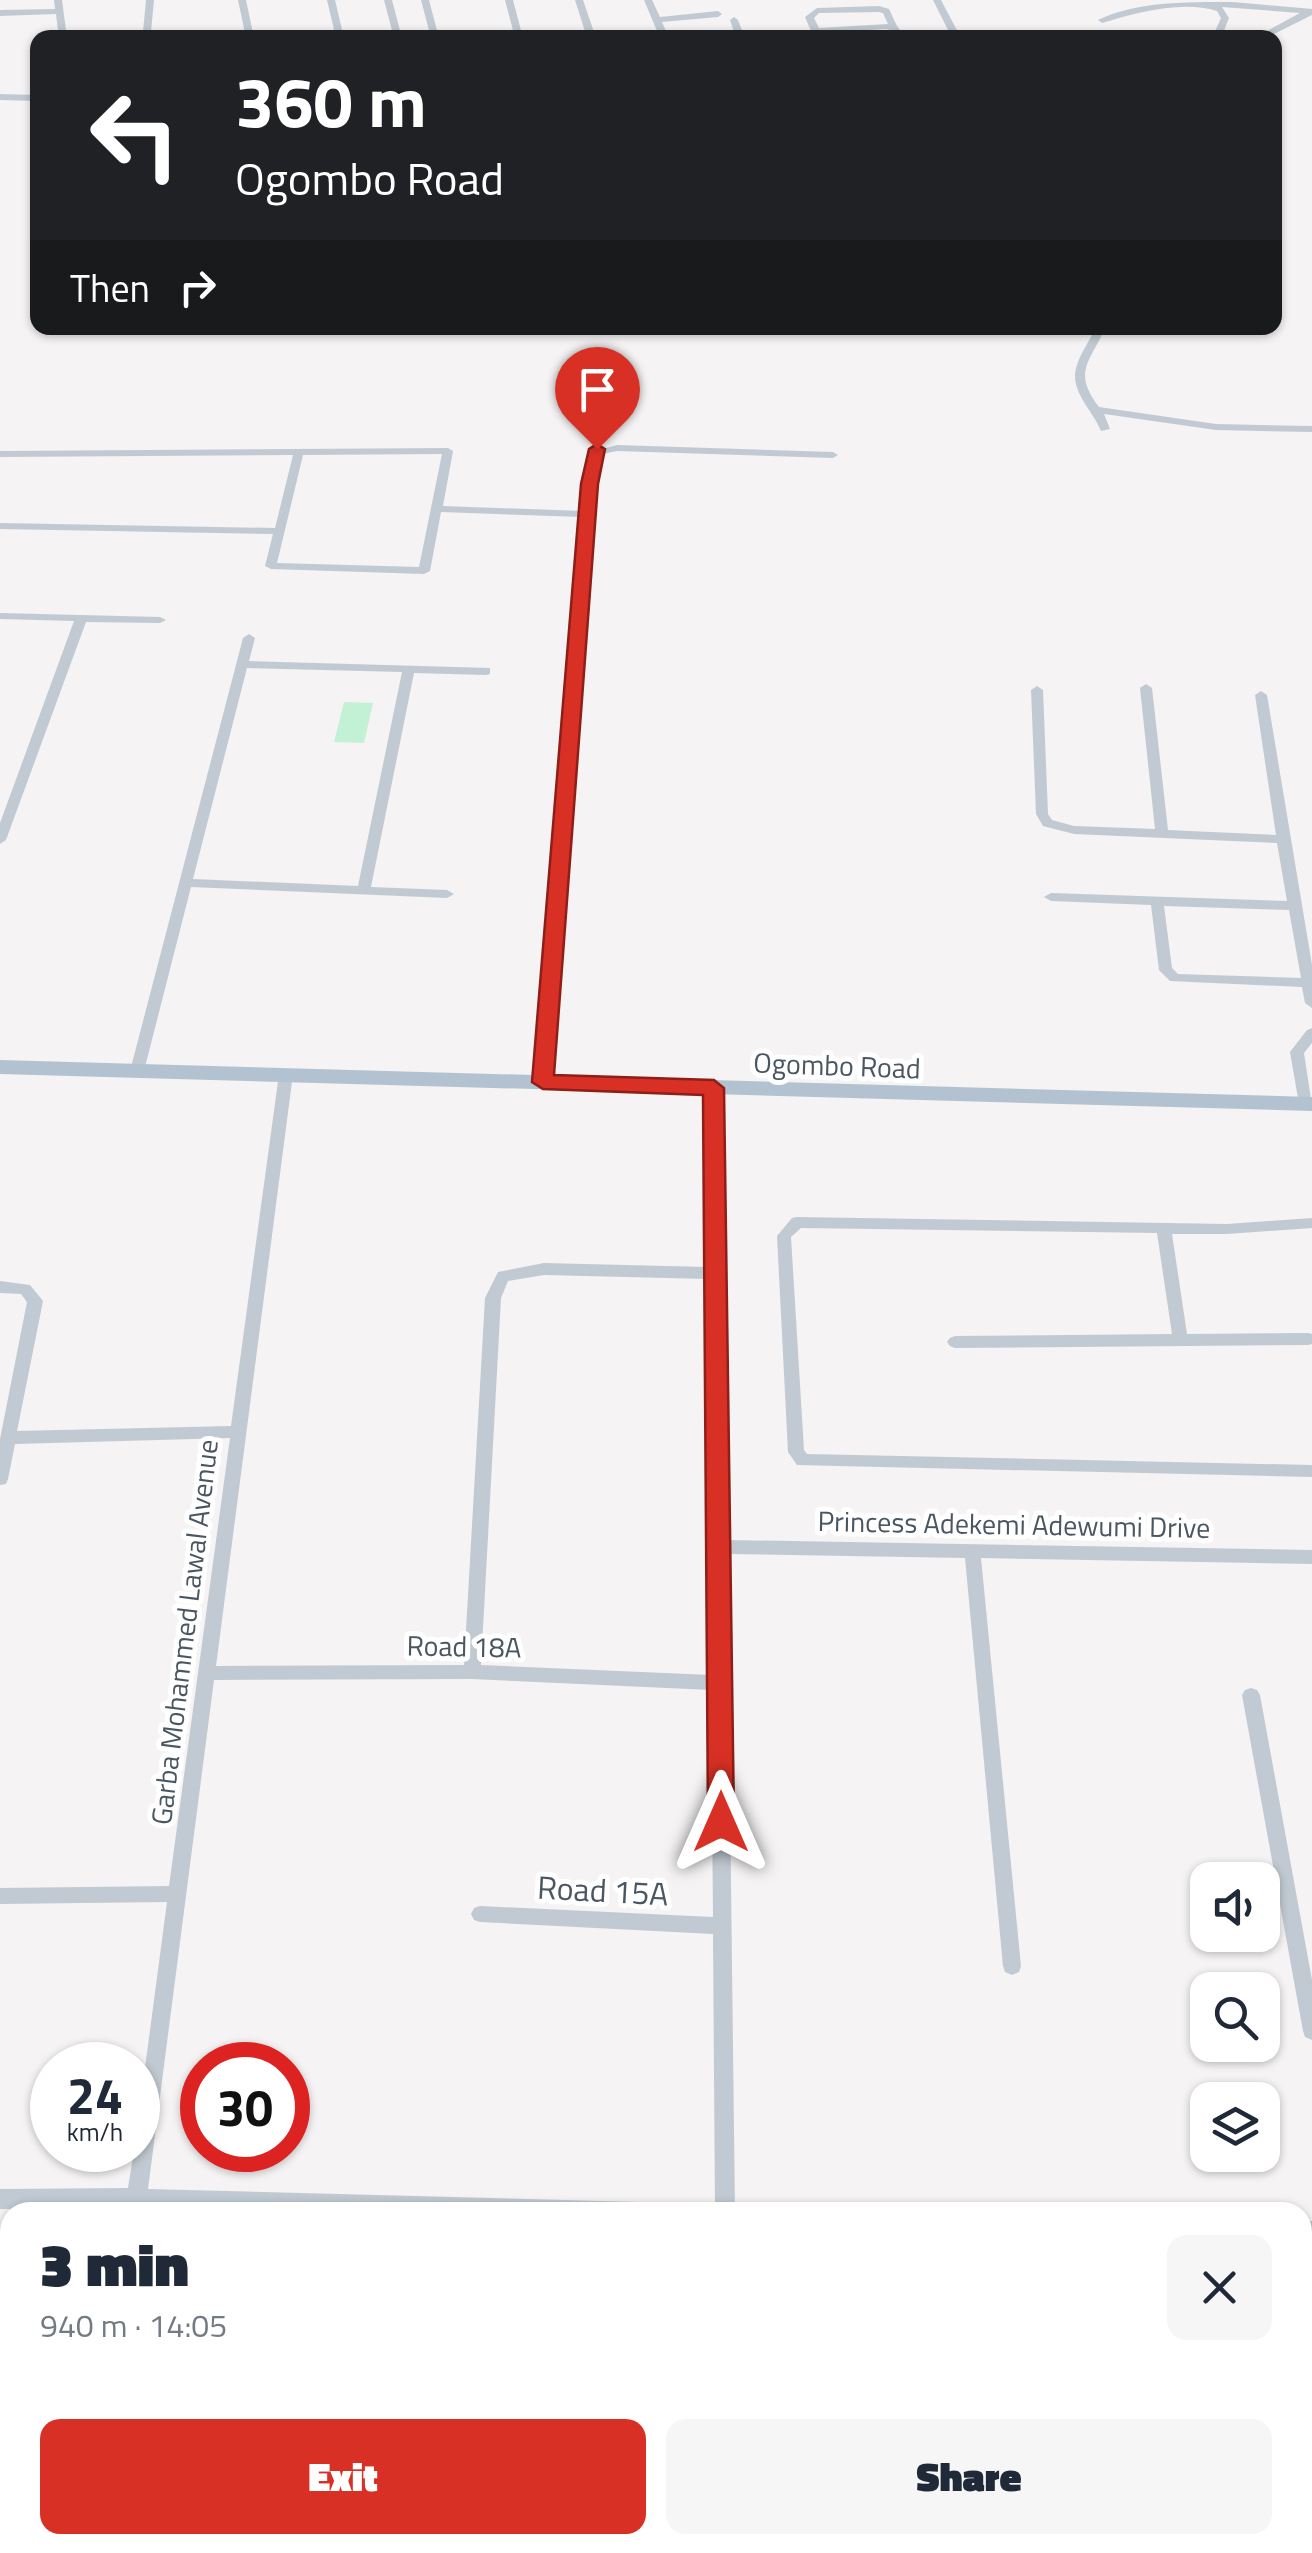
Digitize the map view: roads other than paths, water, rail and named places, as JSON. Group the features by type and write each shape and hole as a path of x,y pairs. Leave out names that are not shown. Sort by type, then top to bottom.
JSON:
{"main road":[{"name":"Ogombo Road","path":"0,1067 714,1088 1308,1095"}],"street":[{"path":"58,0 60,30"},
{"path":"146,30 150,0"},
{"path":"242,0 248,30"},
{"path":"332,0 338,30"},
{"path":"388,0 396,30"},
{"path":"424,0 432,30"},
{"path":"508,0 517,30"},
{"path":"579,0 589,30"},
{"path":"648,0 661,30"},
{"path":"938,0 953,30"},
{"path":"1102,20 1128,5 1153,2 1242,0 1312,12"},
{"path":"1153,2 1220,9 1226,18 1220,30"},
{"path":"815,30 810,17 822,11 879,9 886,11 895,30"},
{"path":"0,12 57,12"},
{"path":"1275,30 1312,12"},
{"path":"657,20 718,14"},
{"path":"734,20 738,30"},
{"path":"854,30 892,26"},
{"path":"0,97 30,98"},
{"path":"1096,335 1084,358 1080,380 1084,394 1100,410 1105,430"},
{"path":"1100,410 1216,428 1312,430"},
{"path":"543,1082 592,455 597,449 833,455"},
{"path":"0,454 299,451 448,451 422,573 271,566 299,451"},
{"path":"438,509 588,514"},
{"path":"0,526 278,531"},
{"path":"0,616 160,620"},
{"path":"0,840 81,619"},
{"path":"137,1070 249,638"},
{"path":"243,664 486,671"},
{"path":"363,892 409,669"},
{"path":"1146,688 1162,833"},
{"path":"1037,690 1042,814 1047,823 1074,830 1283,839"},
{"path":"1261,696 1312,1003"},
{"path":"186,884 447,894"},
{"path":"1051,897 1295,906"},
{"path":"1157,902 1166,970 1175,978 1308,984"},
{"path":"1308,1095 1298,1052 1312,1033"},
{"name":"Garba Mohammed Lawal Avenue","path":"137,2198 286,1074"},
{"path":"714,1088 724,2202"},
{"path":"1312,1224 1164,1228 791,1224 784,1236 798,1456 810,1461 1312,1470"},
{"path":"1164,1228 1180,1339"},
{"path":"472,1672 492,1314 503,1276 544,1268 713,1272"},
{"path":"0,1287 25,1289 35,1301 0,1479"},
{"path":"955,1342 1308,1339"},
{"path":"9,1438 238,1432"},
{"name":"Princess Adekemi Adewumi Drive","path":"716,1548 1312,1558"},
{"path":"972,1550 1012,1966"},
{"name":"Road 18A","path":"206,1673 472,1672 720,1682"},
{"path":"1251,1695 1312,2031"},
{"path":"0,1896 177,1894"},
{"name":"Road 15A","path":"480,1914 722,1926"},
{"path":"0,2199 228,2202"}]}
